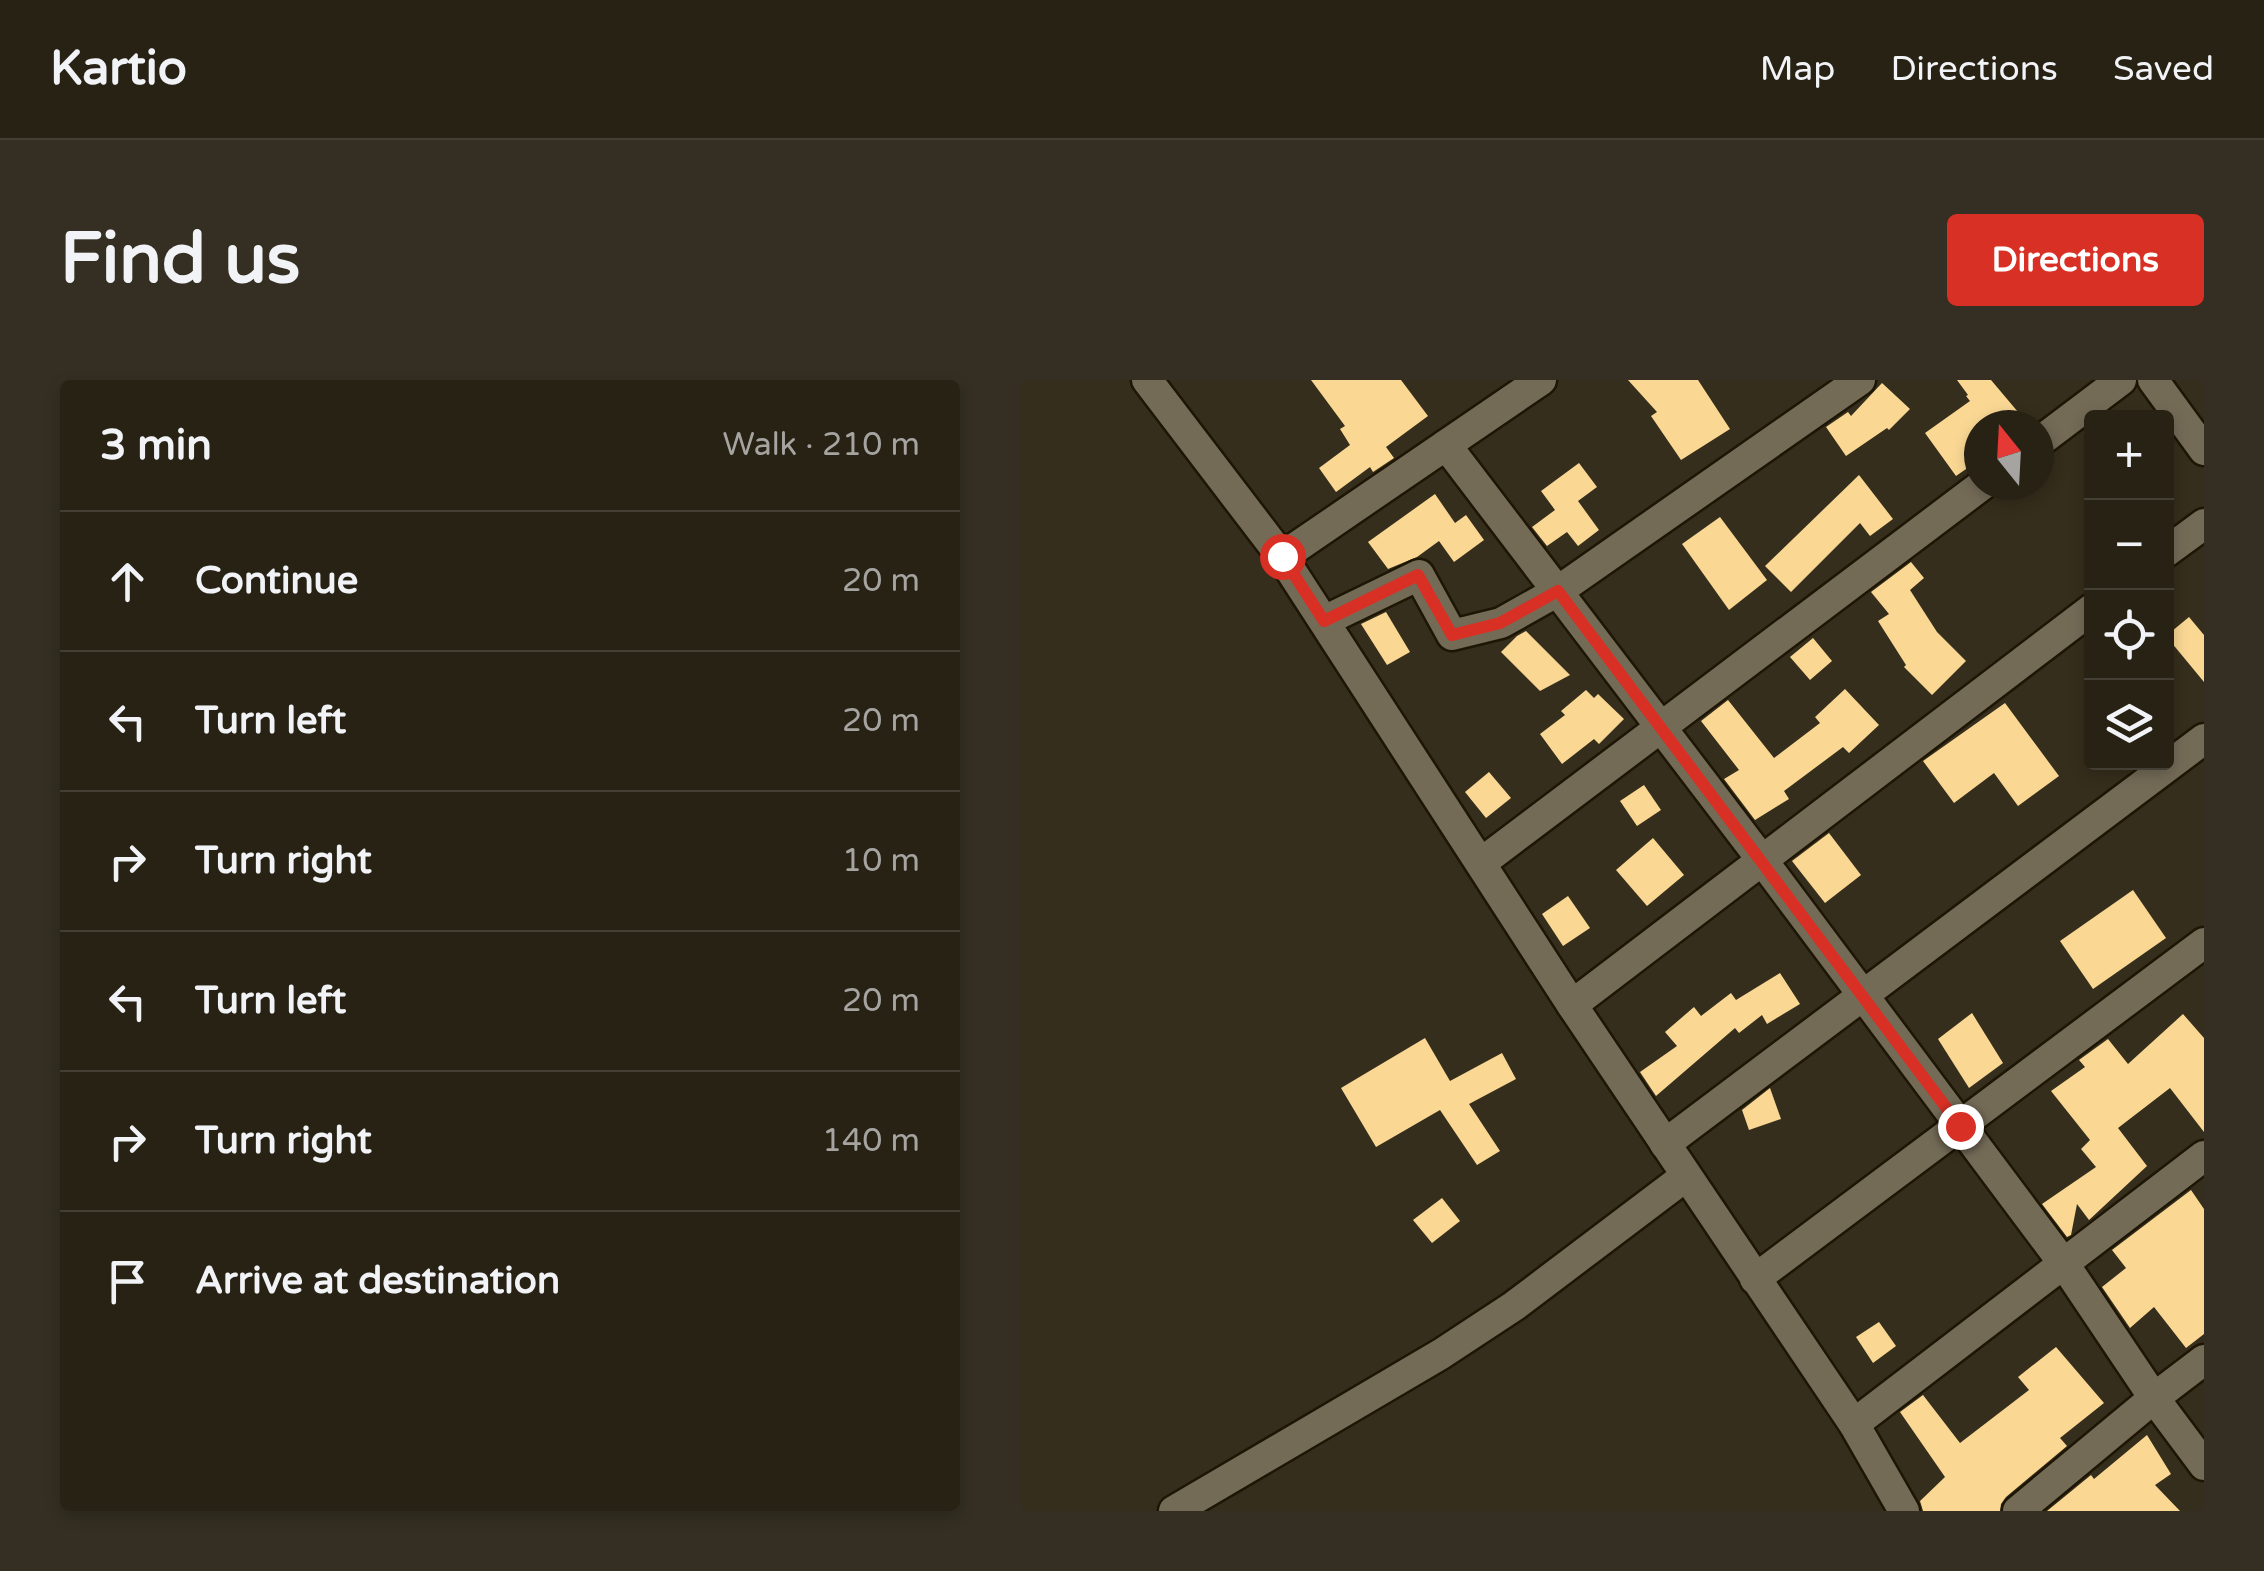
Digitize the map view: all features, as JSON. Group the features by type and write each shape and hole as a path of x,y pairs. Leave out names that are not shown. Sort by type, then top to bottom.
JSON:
{"street":[{"path":"1146,380 1282,556 1572,1005 1854,1424 1904,1511"},
{"path":"1282,556 1541,380"},
{"path":"1324,621 1418,575 1452,635 1500,623 1558,591 1860,380"},
{"path":"2054,431 2121,380"},
{"path":"2153,380 2204,450"},
{"path":"1446,445 2064,1264 2154,1398 2204,1464"},
{"path":"1481,863 1964,499"},
{"path":"2174,546 2204,524"},
{"path":"1572,1005 2084,615"},
{"path":"1665,1144 2204,739"},
{"path":"1755,1279 2204,943"},
{"path":"1854,1424 2204,1156"},
{"path":"1174,1511 1441,1354 1514,1306 1686,1176"},
{"path":"2018,1511 2204,1360"}],"building":[{"path":"1311,380 1401,380 1428,416 1386,447 1394,458 1373,472 1370,467 1336,492 1319,468 1350,445 1340,429 1345,426"},
{"path":"1628,380 1698,380 1730,429 1681,460 1651,416 1657,412"},
{"path":"1957,380 1991,380 2016,410 1964,410 1964,470 1956,476 1925,433 1970,401"},
{"path":"1882,383 1910,409 1889,430 1846,456 1826,427 1848,412 1851,416"},
{"path":"1579,463 1597,487 1578,501 1599,530 1578,546 1567,532 1547,546 1532,527 1555,510 1541,491"},
{"path":"1859,475 1893,519 1870,536 1860,523 1791,592 1765,566"},
{"path":"1435,494 1455,523 1466,515 1484,540 1454,562 1439,541 1417,557 1388,569 1368,542"},
{"path":"1720,517 1767,580 1729,610 1682,544"},
{"path":"1911,562 1924,578 1910,590 1937,632 1966,661 1932,695 1904,667 1878,621 1889,614 1871,592"},
{"path":"1386,612 1410,652 1387,665 1361,624"},
{"path":"2189,617 2204,635 2204,682 2174,646 2174,629"},
{"path":"1526,631 1570,675 1540,691 1501,652"},
{"path":"1813,638 1832,661 1810,680 1790,657"},
{"path":"1845,689 1879,725 1849,753 1843,747 1784,791 1789,799 1755,820 1724,779 1739,770 1701,721 1728,700 1774,758 1820,723 1815,717"},
{"path":"1586,690 1594,698 1598,694 1624,719 1599,744 1594,739 1562,764 1540,734 1565,715 1561,711"},
{"path":"2005,703 2059,776 2018,806 1994,773 1954,803 1923,761"},
{"path":"1489,772 1511,798 1486,818 1465,792"},
{"path":"1644,785 1661,810 1637,826 1620,801"},
{"path":"1829,833 1861,875 1825,903 1792,861"},
{"path":"1653,838 1684,875 1647,906 1616,870"},
{"path":"2133,890 2166,938 2093,989 2060,941"},
{"path":"1568,896 1590,928 1563,946 1542,914"},
{"path":"1780,973 1800,1004 1767,1024 1762,1015 1739,1033 1735,1028 1656,1096 1640,1072 1677,1046 1665,1032 1694,1007 1701,1016 1731,993 1736,1000"},
{"path":"1972,1013 2003,1063 1969,1088 1938,1039"},
{"path":"2183,1014 2204,1038 2204,1132 2170,1088 2118,1128 2147,1166 2089,1220 2077,1204 2071,1235 2067,1237 2042,1204 2096,1167 2081,1149 2090,1140 2051,1091 2085,1067 2079,1060 2108,1039 2128,1064"},
{"path":"1425,1038 1450,1081 1502,1053 1516,1079 1469,1104 1500,1151 1477,1165 1440,1110 1376,1147 1341,1088"},
{"path":"1770,1088 1781,1119 1749,1130 1742,1110"},
{"path":"2191,1190 2204,1209 2204,1334 2186,1348 2154,1307 2130,1328 2102,1287 2126,1268 2112,1250"},
{"path":"1442,1198 1460,1221 1432,1243 1413,1220"},
{"path":"1879,1322 1896,1346 1873,1363 1856,1337"},
{"path":"2056,1347 2104,1403 2060,1438 2067,1446 2006,1497 2000,1511 1923,1511 1920,1501 1945,1477 1900,1412 1923,1395 1960,1443 2029,1390 2018,1377"},
{"path":"2147,1435 2171,1474 2155,1485 2180,1511 2047,1511 2091,1475 2094,1479"}],"route":[{"path":"1282,556 1324,621 1418,575 1452,635 1500,623 1558,591 1960,1126"}]}
